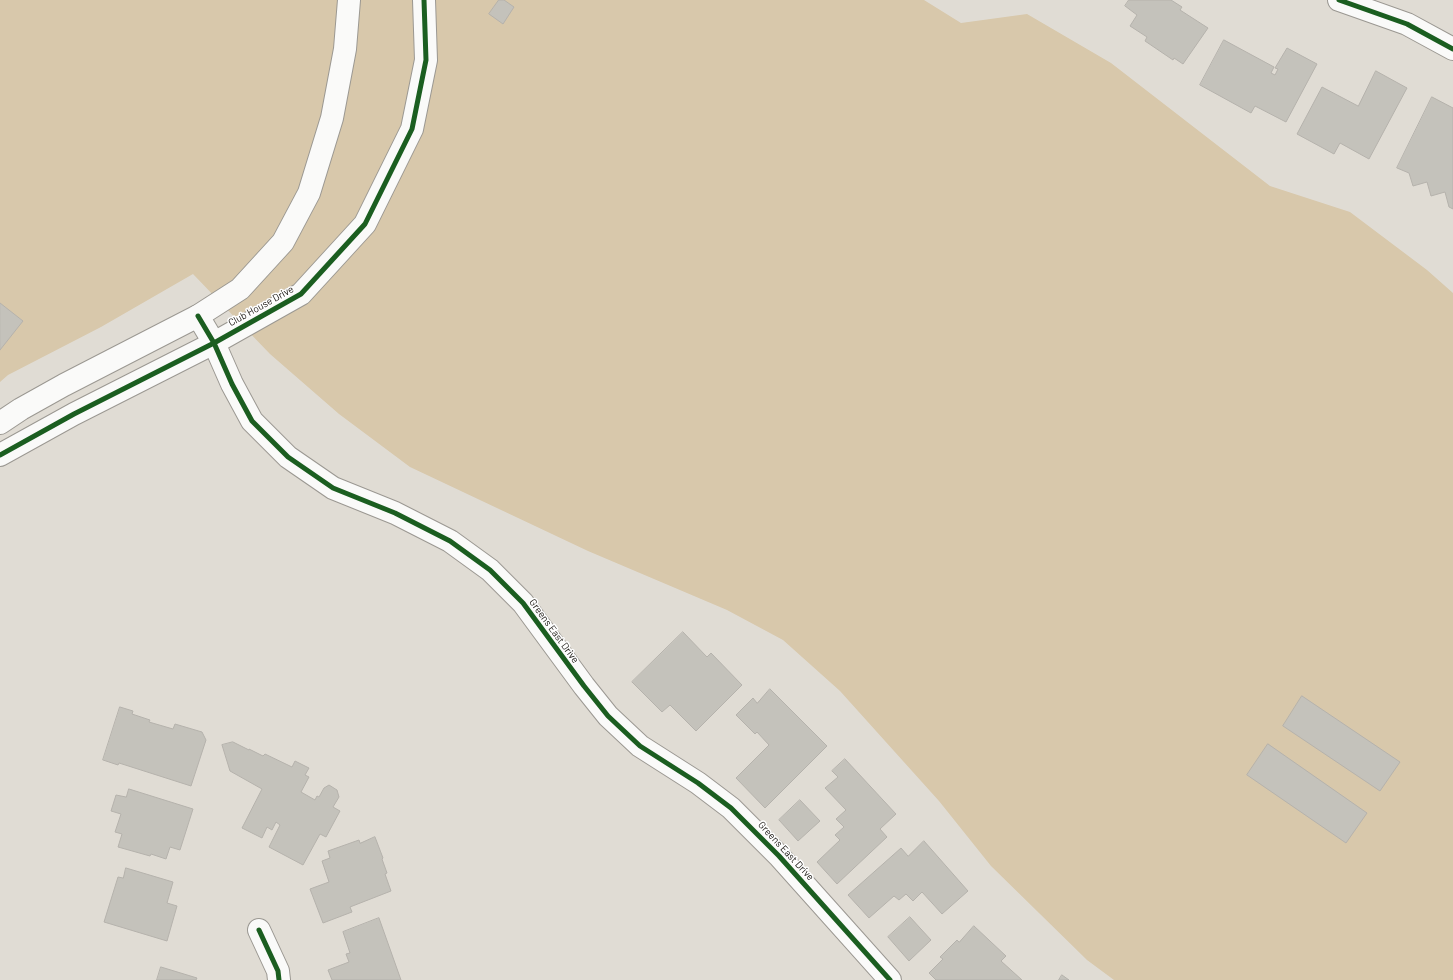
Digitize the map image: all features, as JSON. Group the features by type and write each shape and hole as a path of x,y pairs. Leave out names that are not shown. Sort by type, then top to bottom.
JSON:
{"street":[{"path":"0,423 21,409 64,385 198,316 240,289 284,242 309,193 332,118 345,49 349,0"},
{"name":"Club House Drive","path":"0,455 74,414 214,343 301,294 365,224 412,129 426,60 424,0"},
{"path":"1339,0 1407,24 1453,49"},
{"name":"Greens East Drive","path":"198,316 214,343 232,384 252,421 288,457 333,488 395,513 450,541 490,570 523,603 608,716 640,746 698,783 731,808 779,856 890,980"},
{"path":"259,930 278,971 279,980"}],"shaded area":[{"path":"0,0 924,0 961,23 1027,14 1111,63 1270,186 1350,212 1427,270 1453,293 1453,980 1114,980 1087,960 991,866 939,801 840,691 783,640 727,610 588,551 410,467 339,414 270,354 193,274 101,327 8,375 0,382"}],"building":[{"path":"499,0 504,0 514,7 503,24 489,14"},
{"path":"1129,0 1171,0 1182,7 1180,10 1208,28 1183,64 1174,58 1173,60 1145,41 1147,37 1130,26 1137,15 1125,6"},
{"path":"1224,40 1274,67 1271,73 1275,75 1278,69 1275,68 1287,48 1317,64 1286,122 1255,106 1251,113 1200,85"},
{"path":"1376,71 1407,88 1369,159 1340,143 1334,154 1297,134 1322,87 1358,106"},
{"path":"1432,97 1453,108 1453,209 1449,207 1445,192 1431,196 1427,182 1413,186 1409,173 1397,168"},
{"path":"0,303 23,321 0,350"},
{"path":"683,632 707,657 711,653 742,685 696,731 670,705 662,712 632,682"},
{"path":"770,689 827,746 765,808 736,778 769,745 757,732 755,734 736,715 753,698 757,703"},
{"path":"1302,696 1400,762 1380,791 1283,726"},
{"path":"120,707 133,711 132,714 150,720 149,722 173,729 175,724 202,732 206,740 191,786 119,763 118,765 103,760"},
{"path":"233,742 263,756 265,754 292,767 295,761 309,768 305,775 309,777 301,792 315,800 317,796 319,797 324,788 329,785 337,790 339,797 333,807 340,811 326,837 320,834 303,865 269,847 280,825 276,822 272,830 267,827 262,838 242,828 262,789 230,771 222,745"},
{"path":"1268,744 1367,813 1346,843 1247,775"},
{"path":"845,759 896,814 880,829 887,837 837,884 817,862 840,840 835,835 844,827 836,819 846,810 825,788 838,777 832,771"},
{"path":"129,789 193,809 180,850 170,847 166,859 151,854 150,856 118,847 122,834 115,832 121,814 111,811 116,795 126,797"},
{"path":"800,800 820,821 798,841 779,820"},
{"path":"375,837 383,858 382,859 387,873 385,874 391,891 350,907 352,912 323,923 310,889 329,882 322,861 330,858 328,851 359,840 360,843"},
{"path":"924,841 968,891 942,914 922,892 913,901 906,894 899,900 894,896 869,918 848,895 901,848 908,856"},
{"path":"126,868 173,882 167,903 177,906 167,941 104,922 118,877 123,878"},
{"path":"910,917 931,940 909,961 888,937"},
{"path":"379,918 401,980 332,980 328,970 349,962 346,954 350,953 343,932"},
{"path":"974,926 1006,956 1001,961 1022,980 936,980 929,973 943,959 940,957 957,940 959,942"},
{"path":"161,967 197,978 196,980 157,980"},
{"path":"1062,975 1069,980 1059,980"}],"cycle path":[{"path":"0,455 74,414 214,343 301,294 365,224 412,129 426,60 424,0"},
{"path":"1339,0 1407,24 1453,49"},
{"path":"198,316 214,343 232,384 252,421 288,457 333,488 395,513 450,541 490,570 523,603 608,716 640,746 698,783 731,808 779,856 890,980"},
{"path":"259,930 278,971 279,980"}]}
